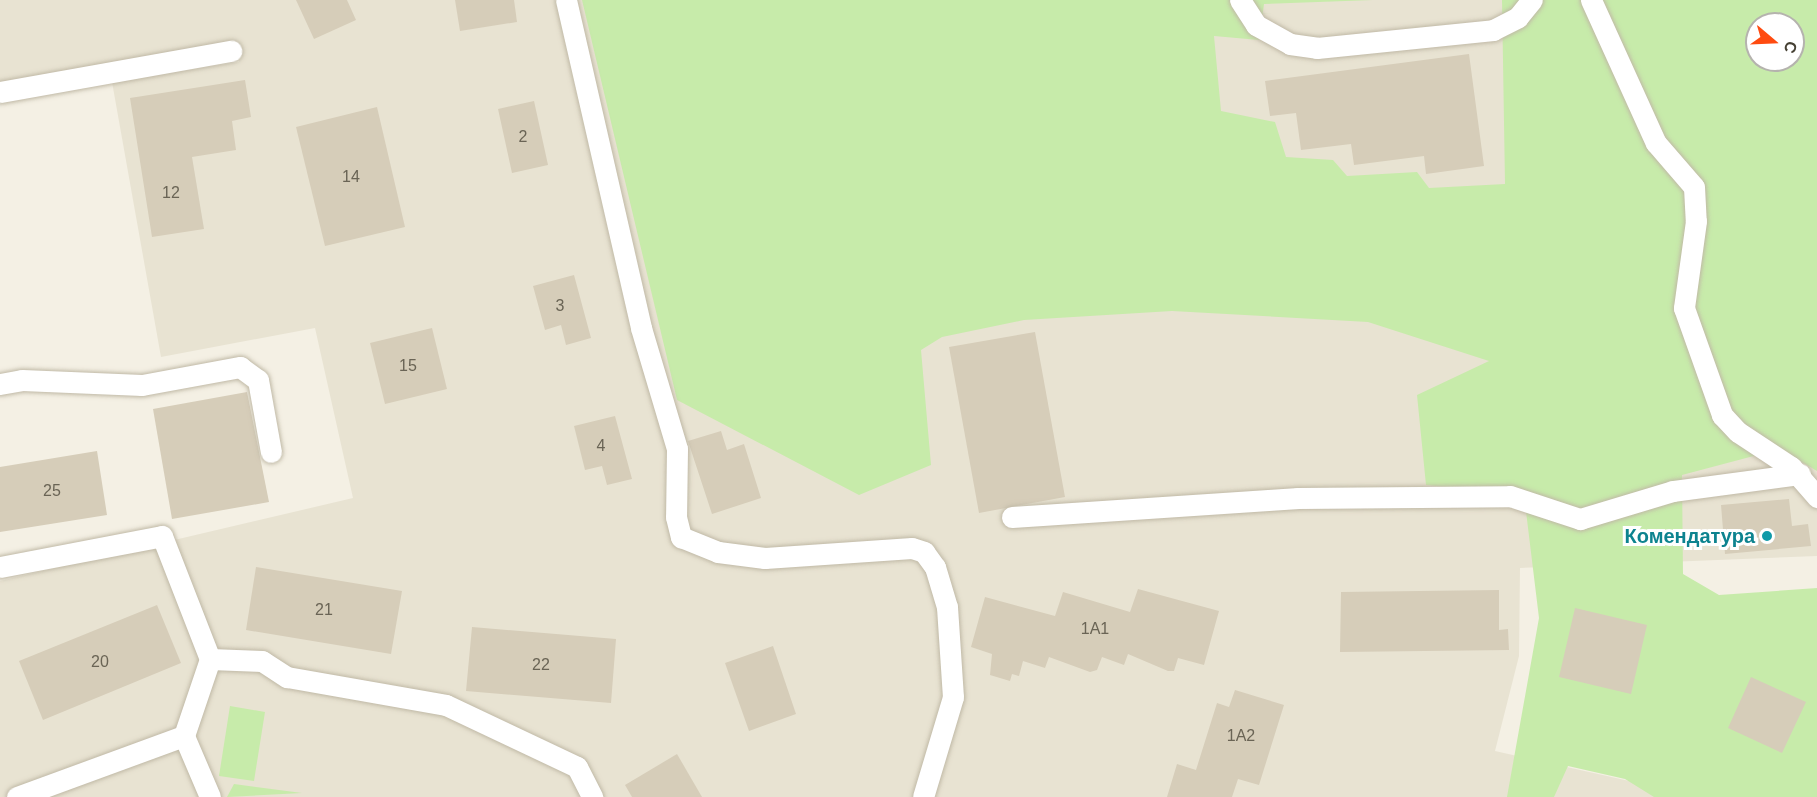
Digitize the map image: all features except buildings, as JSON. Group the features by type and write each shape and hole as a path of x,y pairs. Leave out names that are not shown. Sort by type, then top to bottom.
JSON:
{"street":[{"path":"566,0 641,328 677,449 676,517 681,537 718,552 765,558 912,548 924,552 936,567 947,607 953,697 922,797"},
{"path":"1240,0 1256,25 1290,45 1317,48 1493,30 1518,17 1532,0"},
{"path":"1591,0 1656,143 1694,188 1696,221 1684,308 1722,415 1800,474 1817,497"},
{"path":"0,92 231,51"},
{"path":"0,384 22,380 142,385 240,367 258,380 271,452"},
{"path":"1012,517 1298,498 1510,496 1580,519 1673,491 1800,474"},
{"path":"0,567 162,536 210,659 184,736 210,797"},
{"path":"210,659 262,662 287,677 446,705 576,767 592,797"},
{"path":"17,797 184,736"}],"shaded area":[{"path":"0,0 1817,0 1817,556 1520,568 1519,656 1495,751 1701,797 0,797 0,581 353,498 315,328 161,357 112,82 239,62 235,40 0,82"}],"green space":[{"path":"582,0 1373,0 1264,4 1259,40 1214,36 1221,111 1275,122 1286,157 1333,160 1347,176 1417,172 1429,188 1505,184 1502,0 1817,0 1817,471 1780,449 1682,475 1683,574 1719,595 1817,588 1817,797 1654,797 1625,779 1568,766 1554,797 1507,797 1539,618 1524,495 1426,485 1417,395 1489,361 1368,322 1172,311 1024,320 942,337 921,350 931,465 859,495 677,400"},
{"path":"230,706 265,712 254,781 219,776"},
{"path":"234,784 302,793 227,797"}],"place":[{"name":"Комендатура","path":"1767,536"}]}
